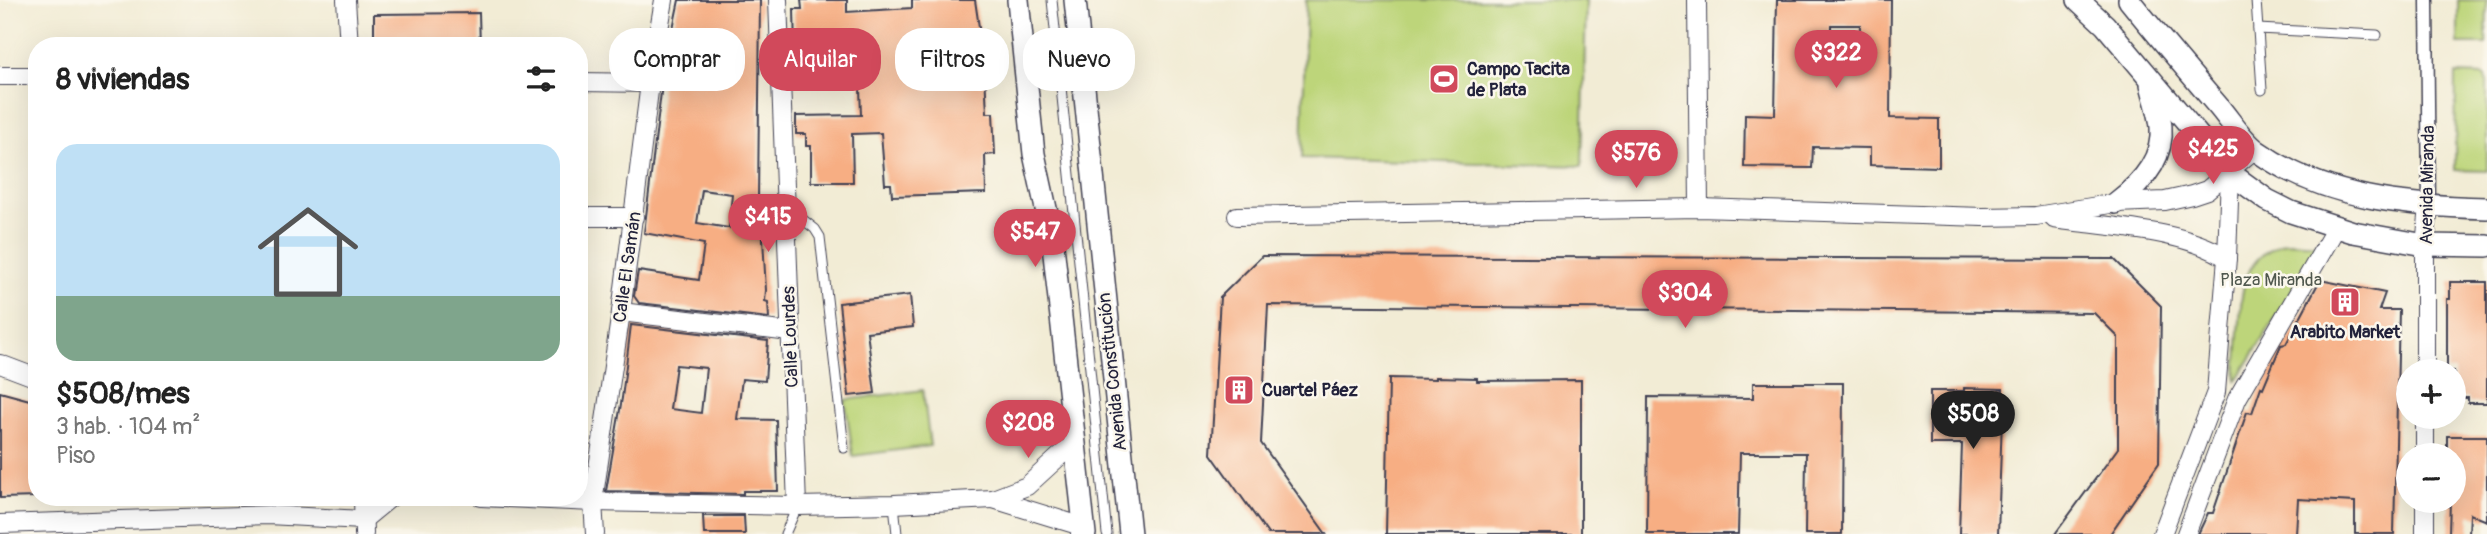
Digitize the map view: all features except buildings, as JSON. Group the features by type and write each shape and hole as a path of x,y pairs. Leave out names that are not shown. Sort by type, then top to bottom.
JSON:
{"street":[{"path":"346,0 348,37"},
{"name":"Calle El Samán","path":"659,28 664,0"},
{"name":"Calle Lourdes","path":"778,0 797,506"},
{"path":"993,499 1083,532 1052,236 1034,154 1018,0"},
{"name":"Avenida Constitución","path":"1075,0 1130,534"},
{"path":"1698,0 1699,208"},
{"path":"2078,0 2105,25 2230,173 2267,200 2291,212 2353,232 2425,245 2487,246"},
{"path":"2129,0 2255,149 2299,176 2352,194 2394,203 2429,207 2487,208"},
{"name":"Avenida Miranda","path":"2425,359 2425,245 2429,207 2427,0"},
{"path":"0,76 28,76"},
{"path":"2116,203 2134,190 2157,156 2161,128 2150,79"},
{"path":"588,82 609,82"},
{"name":"Calle El Samán","path":"595,534 593,502 634,217 649,91"},
{"path":"1237,215 1699,208 1983,217 2036,216 2116,203 2165,201 2192,195 2207,190 2255,149"},
{"path":"2162,534 2216,392 2227,258 2230,173"},
{"path":"2036,216 2182,237 2211,248 2227,258"},
{"path":"588,217 634,217"},
{"path":"2186,534 2237,399 2337,226"},
{"path":"621,312 790,332"},
{"path":"0,364 28,375"},
{"path":"2216,392 2237,399"},
{"path":"588,502 797,506 894,505 993,499 1027,486 1075,442"},
{"path":"363,506 363,527"},
{"path":"363,527 383,506"},
{"path":"2425,513 2425,534"},
{"path":"0,524 103,527 268,515 363,527"}],"lane":[{"path":"1052,0 1107,534"},
{"path":"2256,0 2262,90"},
{"path":"2258,29 2376,35"},
{"path":"786,205 815,229 820,237 844,448"},
{"path":"894,505 897,534"},
{"path":"785,534 797,506"}],"green space":[{"name":"Campo Tacita de Plata","path":"1306,0 1586,0 1582,166 1302,158"},
{"path":"2458,0 2487,0 2486,44 2458,44"},
{"path":"2456,74 2484,75 2487,82 2487,171 2455,170"},
{"name":"Plaza Miranda","path":"2285,242 2321,244 2236,382 2242,294 2248,273 2261,256"},
{"path":"923,390 930,446 853,456 845,400"}],"place":[{"name":"Campo Tacita de Plata","path":"1444,79"},
{"name":"Arabito Market","path":"2345,302"},
{"name":"Cuartel Páez","path":"1239,390"}]}
